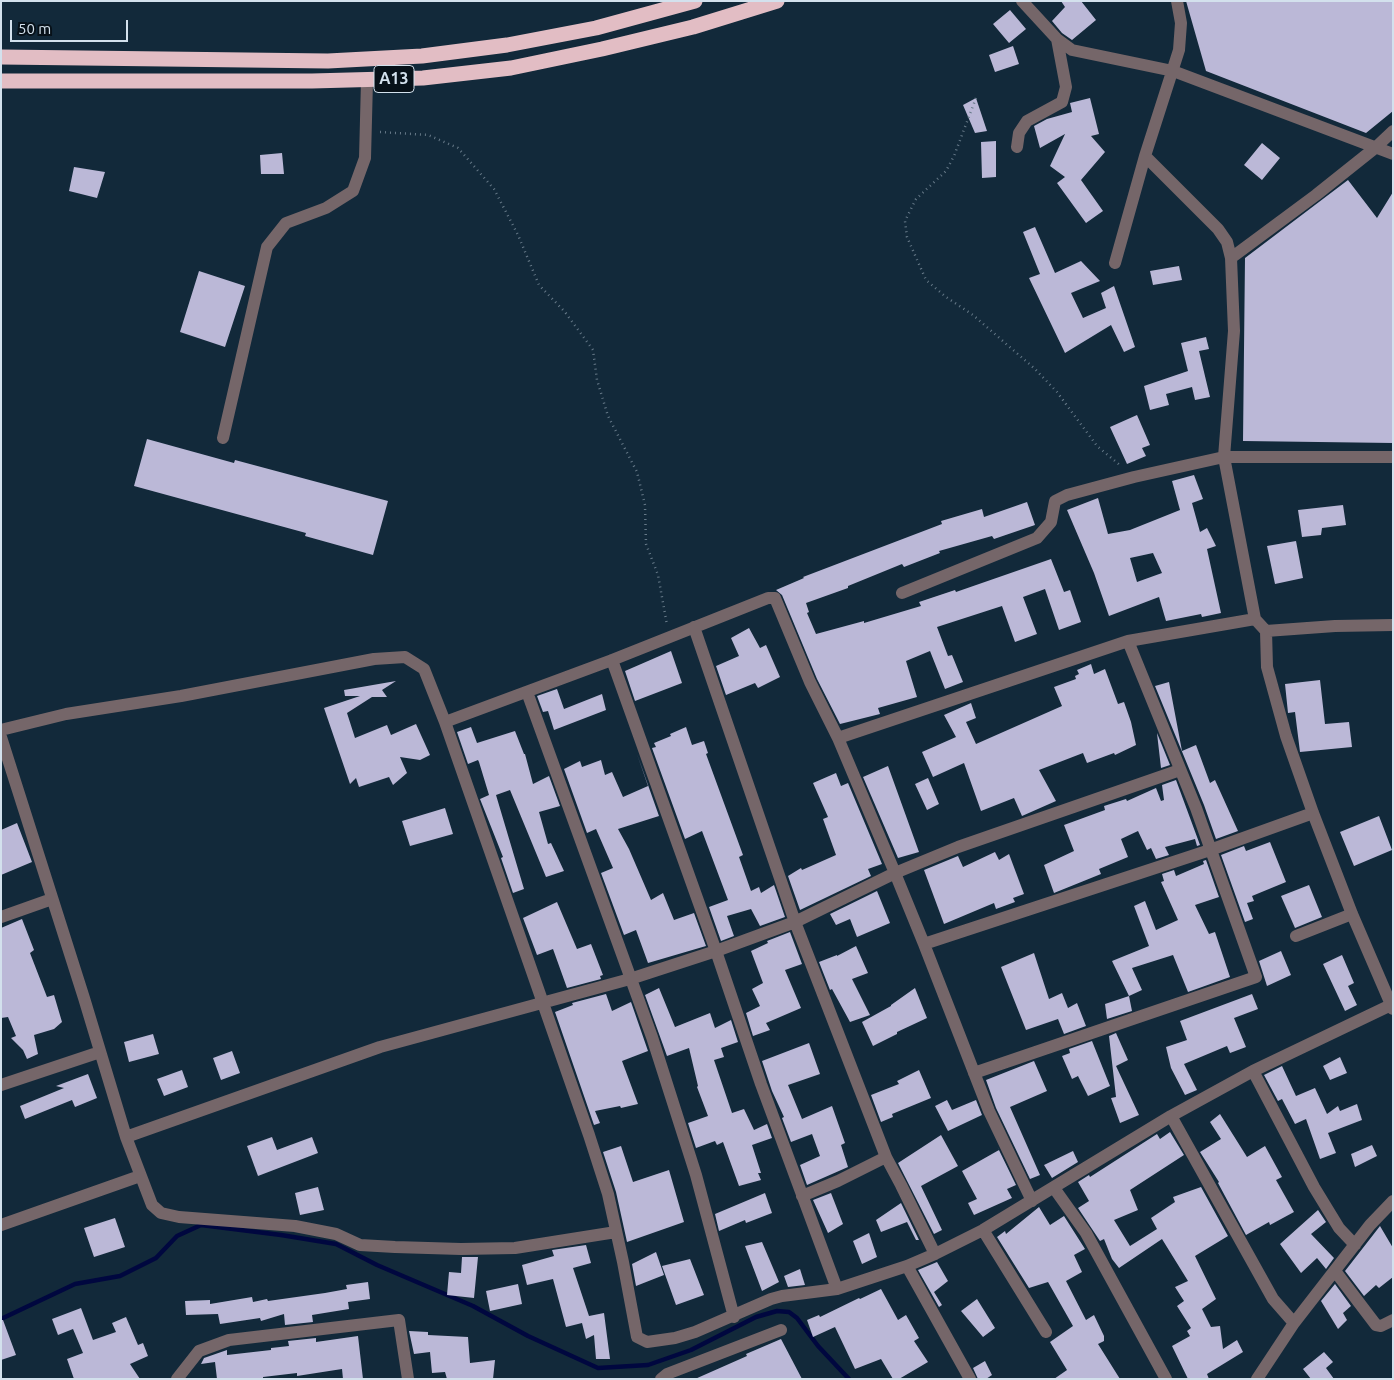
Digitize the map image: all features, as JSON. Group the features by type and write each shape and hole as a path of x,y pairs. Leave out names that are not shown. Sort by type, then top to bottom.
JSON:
{"highway":[{"name":"A13","path":"1,57 328,61 422,56 507,45 596,28 696,1"},
{"name":"A13","path":"1,81 368,81 423,78 511,68 602,49 693,27 777,1"}],"street":[{"path":"1022,1 1057,39 1072,50 1173,71 1393,154"},
{"path":"1115,262 1145,156 1179,50 1181,23 1177,1"},
{"path":"1017,148 1019,133 1027,121 1062,102 1066,87 1057,39"},
{"path":"223,438 267,247 286,223 326,208 353,190 365,158 368,81"},
{"path":"1231,258 1316,195 1375,148 1393,131"},
{"path":"1,730 66,714 181,696 374,659 405,657 424,669 445,722 608,1194 637,1337 647,1342 675,1338 734,1317 760,1303 776,1298 837,1289 907,1266 983,1230 1171,1116 1253,1071 1392,1006 1352,914 1313,813 1286,736 1267,667 1266,631 1255,618 1224,457 1234,331 1231,258 1227,242 1218,229 1145,156"},
{"path":"902,593 1037,538 1051,522 1055,501 1067,495 1134,477 1224,457 1393,457"},
{"path":"445,722 612,660 768,598 775,598 810,682 838,738 895,873 988,1111 1032,1201"},
{"path":"838,738 1128,641 1255,618"},
{"path":"1266,631 1393,624"},
{"path":"694,627 795,922 886,1157 935,1254"},
{"path":"974,1074 1256,977 1196,808 1128,641"},
{"path":"612,660 716,951 761,1084 837,1289"},
{"path":"527,692 652,1037 696,1175 734,1317"},
{"path":"1,737 126,1137 152,1205 161,1213 179,1217 294,1226 336,1234 360,1245 461,1249 515,1248 616,1232"},
{"path":"126,1137 380,1047 630,978 716,951 795,922 895,873 958,847 1180,770"},
{"path":"924,944 1210,850 1313,813"},
{"path":"1,917 52,899"},
{"path":"1296,936 1352,914"},
{"path":"1,1086 100,1052"},
{"path":"1253,1071 1314,1187 1339,1228 1355,1245"},
{"path":"1171,1116 1273,1299 1294,1323"},
{"path":"802,1196 838,1181 886,1157"},
{"path":"1,1226 140,1176"},
{"path":"1054,1188 1086,1233 1166,1379"},
{"path":"1262,1376 1294,1323 1370,1225 1393,1201"},
{"path":"983,1230 1046,1332"},
{"path":"907,1266 970,1379"},
{"path":"1335,1271 1376,1325 1381,1326 1393,1320"},
{"path":"177,1379 199,1351 229,1340 399,1320 408,1379"},
{"path":"661,1379 667,1374 781,1330"}],"path":[{"path":"976,98 946,172 916,199 904,221 907,237 926,280 946,297 973,315 1035,369 1057,392 1097,446 1134,477"},
{"path":"366,131 428,135 458,148 494,188 518,235 539,285 565,312 593,350 596,380 608,416 636,472 645,505 646,544 658,575 670,637"}],"building":[{"path":"1061,1 1081,1 1096,20 1072,40 1062,33 1052,21 1065,7"},
{"path":"1186,1 1393,1 1393,111 1366,133 1206,71"},
{"path":"1010,10 1026,29 1009,43 993,24"},
{"path":"1013,46 1019,64 995,72 989,55"},
{"path":"976,98 987,131 975,133 963,105"},
{"path":"1090,98 1099,134 1091,136 1105,152 1081,180 1103,211 1086,223 1057,183 1065,177 1050,166 1065,134 1040,148 1034,126 1047,119 1072,112 1070,103"},
{"path":"996,141 996,177 982,178 981,142"},
{"path":"1262,143 1280,158 1262,180 1244,165"},
{"path":"282,153 284,174 261,174 260,155"},
{"path":"74,167 105,172 97,198 69,191"},
{"path":"1348,180 1377,218 1393,192 1393,443 1243,441 1245,258"},
{"path":"1035,227 1055,273 1081,261 1100,281 1071,293 1083,318 1106,308 1101,293 1114,286 1135,347 1124,352 1111,325 1065,353 1029,278 1040,274 1023,232"},
{"path":"1179,266 1182,280 1153,285 1150,271"},
{"path":"199,271 245,286 225,347 180,332"},
{"path":"1206,337 1209,349 1199,351 1210,397 1195,400 1192,387 1166,394 1169,405 1150,410 1144,386 1188,371 1181,343"},
{"path":"1137,415 1150,445 1142,448 1146,456 1127,464 1110,427"},
{"path":"147,439 234,463 235,460 388,501 373,555 305,536 306,533 134,486"},
{"path":"1194,475 1203,499 1192,503 1200,532 1207,528 1216,546 1207,549 1221,613 1202,617 1201,614 1166,621 1159,597 1109,616 1094,573 1067,510 1098,498 1108,534 1130,530 1180,510 1172,481","holes":["1153,553 1162,573 1137,582 1130,558"]},
{"path":"1027,502 1035,525 994,539 992,536 939,551 940,553 904,567 902,564 848,586 848,588 806,603 809,612 807,613 816,634 864,621 864,623 921,606 919,602 955,590 956,592 1051,559 1064,592 1070,590 1081,622 1059,630 1045,589 1023,597 1037,634 1015,642 1002,606 937,627 948,656 952,655 963,682 945,689 930,651 906,661 917,697 878,708 880,714 840,724 817,679 782,595 776,590 803,577 942,524 941,521 982,509 984,517"},
{"path":"1343,505 1346,525 1322,528 1321,535 1302,537 1298,510"},
{"path":"1296,541 1303,578 1275,584 1267,546"},
{"path":"749,628 760,648 766,645 780,677 758,688 755,683 726,695 716,666 739,656 731,638"},
{"path":"671,651 682,683 635,701 625,671"},
{"path":"1091,664 1094,674 1105,669 1118,704 1124,702 1136,745 1115,755 1114,753 1087,763 1083,753 1039,770 1056,801 1022,816 1014,798 981,811 964,763 933,777 922,752 956,737 944,715 971,703 976,718 966,722 976,744 1062,706 1054,687 1076,679 1075,676 1079,674 1077,670"},
{"path":"1320,680 1325,724 1349,722 1352,747 1300,752 1295,712 1288,713 1285,684"},
{"path":"396,681 382,690 387,697 372,697 347,713 355,738 387,725 391,735 416,724 430,755 420,760 400,757 407,773 393,785 389,777 359,787 356,778 350,784 324,708 360,696 345,696 344,690"},
{"path":"1169,682 1182,751 1196,745 1210,783 1215,780 1238,831 1216,839 1155,686"},
{"path":"557,689 564,709 602,694 606,710 554,730 548,711 543,712 537,696"},
{"path":"471,727 477,743 515,731 525,754 533,784 549,776 560,806 539,812 548,844 551,843 564,871 546,877 510,790 496,795 524,889 513,893 501,858 503,857 480,799 489,795 479,762 478,760 468,764 457,732"},
{"path":"686,727 692,745 704,741 708,753 706,754 743,855 739,857 751,891 759,887 761,893 774,885 785,917 760,926 751,909 727,916 734,936 721,941 709,907 728,900 702,831 685,839 652,748 656,747 654,743"},
{"path":"1157,733 1170,765 1161,768 1158,742"},
{"path":"637,754 659,816 618,829 629,849 651,900 663,893 674,920 694,913 706,946 648,963 636,930 624,935 601,873 613,868 596,829 587,833 564,769 580,761 582,767 601,760 605,775 612,772 623,797 648,786"},
{"path":"888,766 919,852 898,858 863,777"},
{"path":"836,773 841,786 848,783 882,864 868,869 871,876 800,910 788,876 801,868 802,870 836,855 823,819 828,817 813,783"},
{"path":"928,778 939,804 927,810 915,784"},
{"path":"1176,780 1200,845 1197,846 1195,839 1165,847 1169,855 1156,859 1151,848 1147,850 1138,831 1121,839 1128,857 1099,869 1101,874 1054,893 1044,865 1074,851 1064,825 1105,810 1104,806 1126,799 1127,801 1156,788 1161,801 1164,800 1162,785"},
{"path":"445,808 453,834 410,846 402,821"},
{"path":"1379,816 1392,850 1354,866 1340,832"},
{"path":"17,823 32,862 1,875 1,830"},
{"path":"1270,842 1286,882 1252,896 1254,901 1247,903 1253,919 1245,922 1221,855 1244,846 1246,851"},
{"path":"995,852 999,860 1009,854 1024,894 1013,898 1015,902 996,909 994,903 944,924 924,870 958,856 963,867"},
{"path":"1206,860 1219,897 1195,905 1209,934 1215,932 1230,977 1188,992 1173,955 1132,968 1142,990 1129,996 1112,961 1149,946 1134,906 1145,901 1156,930 1178,920 1161,882 1164,881 1162,874 1174,870 1176,876 1204,864 1203,861"},
{"path":"1309,885 1322,917 1295,928 1281,896"},
{"path":"877,891 890,923 857,937 850,919 836,925 830,914"},
{"path":"557,902 577,949 591,944 603,975 600,976 601,979 567,988 553,949 537,955 523,918"},
{"path":"22,919 34,950 30,953 47,997 54,995 62,1022 54,1029 34,1035 38,1054 27,1059 23,1050 11,1038 16,1036 8,1017 1,1018 1,928"},
{"path":"790,932 802,964 785,970 801,1008 766,1023 770,1030 753,1036 746,1013 760,1006 752,989 763,983 751,951 768,943 767,941"},
{"path":"856,946 868,973 852,979 870,1015 850,1022 832,989 830,990 819,962 837,956"},
{"path":"1281,951 1291,975 1267,986 1259,961"},
{"path":"1034,953 1049,999 1062,993 1068,1008 1077,1003 1086,1026 1064,1034 1058,1019 1026,1030 1001,967"},
{"path":"1342,955 1354,983 1348,986 1357,1005 1345,1011 1323,964"},
{"path":"659,988 675,1027 710,1013 715,1028 731,1020 738,1042 721,1048 724,1057 714,1060 732,1113 744,1109 754,1130 767,1124 772,1138 752,1145 761,1173 758,1173 761,1180 739,1186 723,1142 717,1145 715,1141 696,1148 688,1123 708,1116 697,1087 689,1048 667,1056 645,995"},
{"path":"915,988 927,1018 873,1046 862,1022 891,1006"},
{"path":"606,994 612,1011 631,1002 648,1051 622,1061 638,1104 595,1111 600,1123 594,1125 555,1012 573,1005 572,1003"},
{"path":"1252,994 1258,1009 1234,1018 1246,1047 1230,1053 1227,1046 1184,1064 1197,1090 1185,1095 1171,1068 1166,1047 1187,1040 1180,1021"},
{"path":"1129,996 1132,1011 1107,1019 1105,1004"},
{"path":"1116,1033 1128,1060 1116,1066 1139,1115 1120,1123 1111,1098 1116,1097 1109,1036"},
{"path":"153,1034 159,1054 129,1062 124,1042"},
{"path":"1092,1041 1110,1086 1088,1096 1078,1076 1072,1079 1062,1056 1070,1053 1069,1049"},
{"path":"809,1043 820,1074 788,1085 802,1119 832,1106 845,1143 841,1145 848,1167 807,1185 800,1165 820,1156 812,1134 791,1142 782,1118 784,1117 772,1091 762,1061"},
{"path":"232,1051 240,1073 221,1080 213,1058"},
{"path":"1340,1057 1347,1073 1330,1080 1323,1066"},
{"path":"1034,1061 1047,1091 1010,1107 1040,1175 1030,1179 996,1108 986,1080"},
{"path":"1282,1066 1296,1096 1315,1088 1327,1114 1338,1106 1340,1111 1357,1104 1362,1120 1328,1133 1336,1153 1320,1159 1306,1119 1295,1124 1282,1099 1278,1101 1264,1075"},
{"path":"182,1070 188,1087 164,1096 157,1079"},
{"path":"919,1070 931,1098 892,1114 893,1117 881,1122 871,1095 899,1084 897,1081"},
{"path":"88,1074 97,1098 75,1107 72,1100 25,1119 20,1106 64,1088 56,1086"},
{"path":"947,1100 952,1110 976,1100 982,1115 948,1131 935,1106"},
{"path":"1220,1114 1247,1157 1265,1146 1282,1177 1276,1180 1294,1212 1270,1225 1269,1222 1246,1235 1219,1182 1200,1152 1221,1139 1210,1122"},
{"path":"1170,1132 1184,1155 1130,1190 1138,1210 1114,1220 1130,1246 1157,1229 1151,1218 1175,1202 1173,1197 1201,1187 1228,1236 1195,1256 1216,1299 1202,1309 1211,1327 1220,1326 1223,1349 1237,1340 1243,1352 1207,1374 1209,1379 1188,1379 1172,1346 1190,1336 1187,1331 1191,1328 1177,1306 1184,1301 1175,1287 1188,1281 1162,1239 1119,1268 1112,1259 1104,1239 1100,1241 1078,1208 1089,1201 1078,1182 1089,1175 1090,1177 1157,1134 1160,1139"},
{"path":"941,1135 958,1166 921,1186 942,1230 934,1234 898,1163"},
{"path":"272,1137 277,1150 312,1137 318,1153 258,1176 247,1146"},
{"path":"1372,1145 1377,1156 1355,1167 1351,1154"},
{"path":"621,1146 633,1182 669,1170 684,1222 627,1242 616,1192 603,1152"},
{"path":"999,1150 1016,1185 1007,1189 1012,1198 974,1215 968,1203 977,1199 962,1171"},
{"path":"1073,1151 1078,1162 1052,1178 1044,1165"},
{"path":"318,1187 324,1210 300,1215 295,1193"},
{"path":"765,1193 772,1213 746,1223 745,1220 719,1231 715,1214"},
{"path":"831,1193 843,1224 828,1233 813,1200"},
{"path":"901,1203 919,1240 916,1240 907,1222 881,1232 876,1220"},
{"path":"1039,1207 1050,1225 1064,1216 1085,1249 1074,1255 1082,1272 1066,1281 1086,1320 1094,1315 1104,1336 1104,1341 1098,1344 1120,1379 1054,1379 1067,1370 1050,1342 1073,1326 1048,1282 1029,1288 997,1237 1005,1231 1006,1234"},
{"path":"1318,1210 1326,1222 1311,1234 1334,1258 1326,1269 1317,1258 1301,1273 1280,1244"},
{"path":"115,1218 125,1247 94,1257 84,1228"},
{"path":"1380,1226 1393,1248 1393,1277 1379,1288 1376,1285 1364,1296 1345,1271"},
{"path":"869,1233 877,1257 862,1264 853,1241"},
{"path":"762,1242 779,1282 762,1291 745,1246"},
{"path":"586,1245 591,1263 573,1268 589,1316 604,1313 610,1359 596,1359 594,1335 586,1339 582,1323 566,1327 553,1279 527,1285 522,1265 554,1256 552,1250"},
{"path":"656,1252 664,1275 636,1286 632,1264"},
{"path":"462,1257 478,1257 474,1298 447,1295 449,1272 461,1273"},
{"path":"690,1259 704,1295 676,1305 662,1266"},
{"path":"937,1262 948,1281 934,1292 942,1305 939,1307 918,1270"},
{"path":"800,1269 805,1285 788,1287 784,1276"},
{"path":"368,1282 370,1299 348,1302 349,1309 312,1315 313,1322 285,1325 284,1314 261,1321 260,1318 220,1324 218,1314 186,1315 185,1301 210,1300 210,1304 252,1297 253,1302 267,1299 268,1301 347,1289 346,1285"},
{"path":"518,1284 522,1304 490,1311 486,1291"},
{"path":"1335,1284 1351,1306 1343,1313 1347,1320 1338,1329 1321,1301"},
{"path":"881,1289 898,1320 906,1315 919,1338 914,1341 928,1362 899,1379 893,1379 881,1359 855,1369 835,1327 813,1337 807,1320 819,1315 820,1317"},
{"path":"977,1299 995,1328 983,1337 961,1311"},
{"path":"81,1308 93,1340 116,1332 112,1323 126,1317 138,1345 143,1343 148,1356 130,1364 140,1379 74,1379 67,1359 83,1353 73,1329 58,1335 52,1319"},
{"path":"1,1320 3,1320 16,1355 1,1360"},
{"path":"409,1331 428,1332 428,1335 468,1337 470,1363 495,1360 493,1379 447,1379 445,1372 432,1373 430,1352 414,1354"},
{"path":"358,1336 363,1379 343,1379 342,1369 297,1376 297,1373 263,1377 263,1379 217,1379 215,1362 201,1364 204,1358 227,1350 227,1355 289,1346 288,1341 316,1338 316,1342"},
{"path":"781,1339 802,1379 695,1379 747,1356 746,1354"},
{"path":"1324,1352 1333,1362 1326,1368 1334,1379 1311,1379 1303,1369"},
{"path":"985,1361 992,1375 986,1379 978,1379 973,1368"}],"waterway":[{"path":"1,1319 75,1284 120,1276 156,1258 177,1236 201,1225 336,1244 377,1265 473,1306 528,1336 598,1368 648,1365 691,1350 756,1317 777,1311 789,1312 797,1318 818,1346 849,1379"}]}
